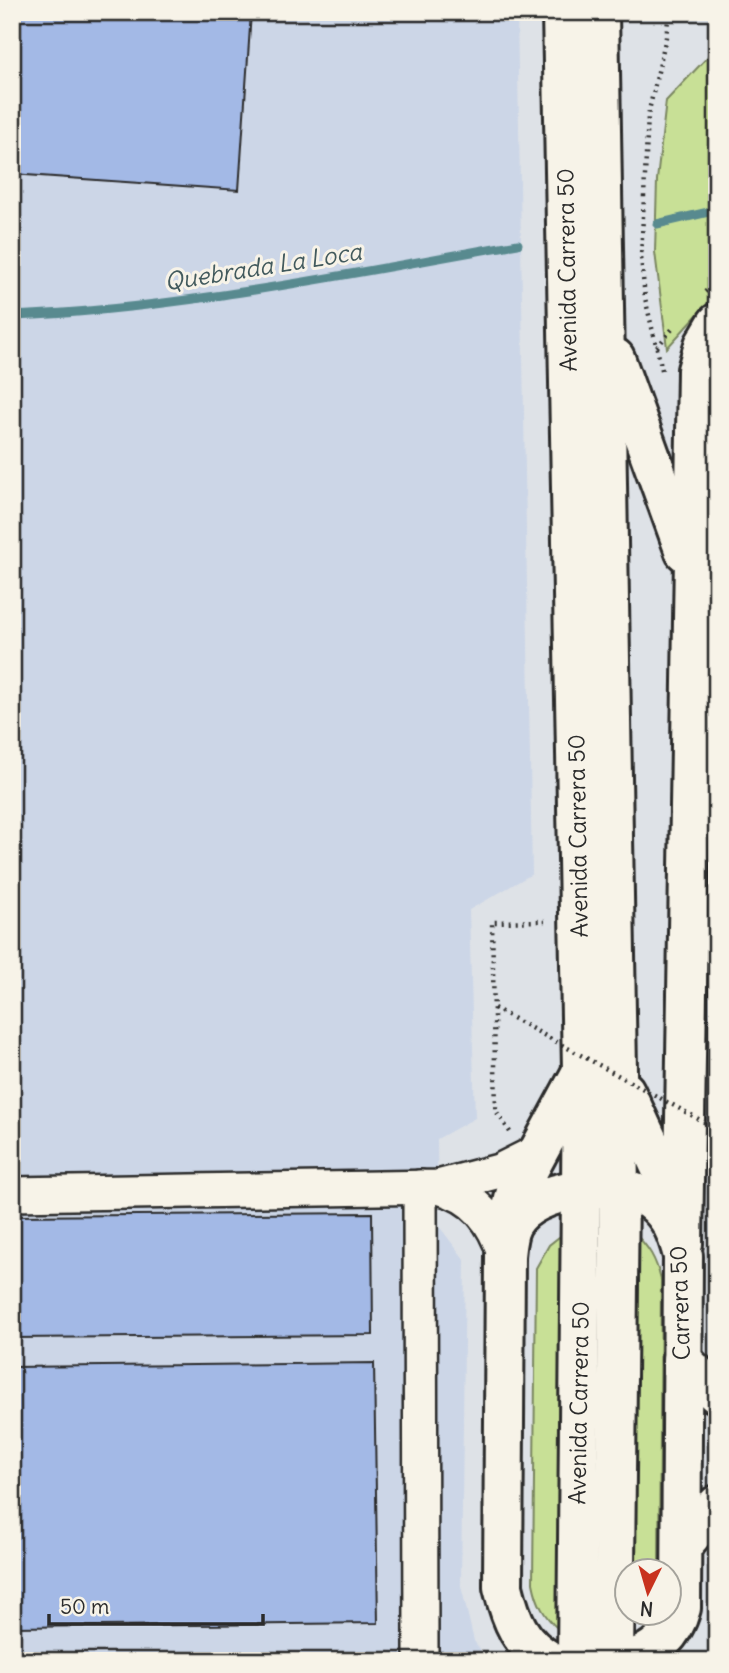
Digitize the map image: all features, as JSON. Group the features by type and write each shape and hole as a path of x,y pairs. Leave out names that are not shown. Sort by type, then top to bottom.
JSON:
{"main road":[{"name":"Avenida Carrera 50","path":"562,12 600,1070 619,1189 614,1661"},
{"name":"Avenida Carrera 50","path":"577,1661 581,1190 600,1070 604,329 599,12"},
{"path":"683,1256 697,370 704,345 717,323"},
{"path":"604,329 694,577"},
{"path":"505,1256 525,1143 600,1070 671,1196 683,1256"},
{"name":"Carrera 50","path":"550,1661 534,1651 520,1635 510,1618 503,1587 505,1256 512,1224 525,1208 557,1193 619,1189 649,1199 665,1212 673,1223 683,1256 682,1558"},
{"path":"682,1360 717,1394"},
{"path":"682,1546 717,1505"},
{"path":"503,1587 507,1637 517,1661"},
{"name":"Carrera 50","path":"627,1661 661,1644 673,1628"},
{"path":"675,1661 682,1628"}],"lane":[{"path":"429,1187 499,1171 525,1143"},
{"path":"421,1653 429,1187"},
{"path":"12,1194 429,1187 453,1190 473,1202 490,1221 505,1256"}],"path":[{"path":"663,374 645,298 641,257 648,114 666,37 669,12"},
{"path":"525,1143 496,1111 492,922 545,921"},
{"path":"494,1008 717,1129"}],"shaded area":[{"path":"12,12 517,12 532,874 469,910 475,1118 437,1139 438,1225 465,1260 461,1586 474,1641 488,1661 12,1661"}],"green space":[{"path":"717,47 717,293 667,348 655,252 657,180 666,101"},
{"path":"564,1233 559,1630 542,1609 533,1583 536,1268 549,1245"},
{"path":"634,1233 651,1254 661,1280 659,1558 631,1558"}],"building":[{"path":"12,12 251,12 239,190 12,174"},
{"path":"372,1213 373,1335 12,1338 12,1216"},
{"path":"374,1363 378,1623 12,1627 12,1367"}],"waterway":[{"name":"Quebrada La Loca","path":"657,224 717,210"},
{"name":"Quebrada La Loca","path":"12,316 203,298 518,244"}]}
